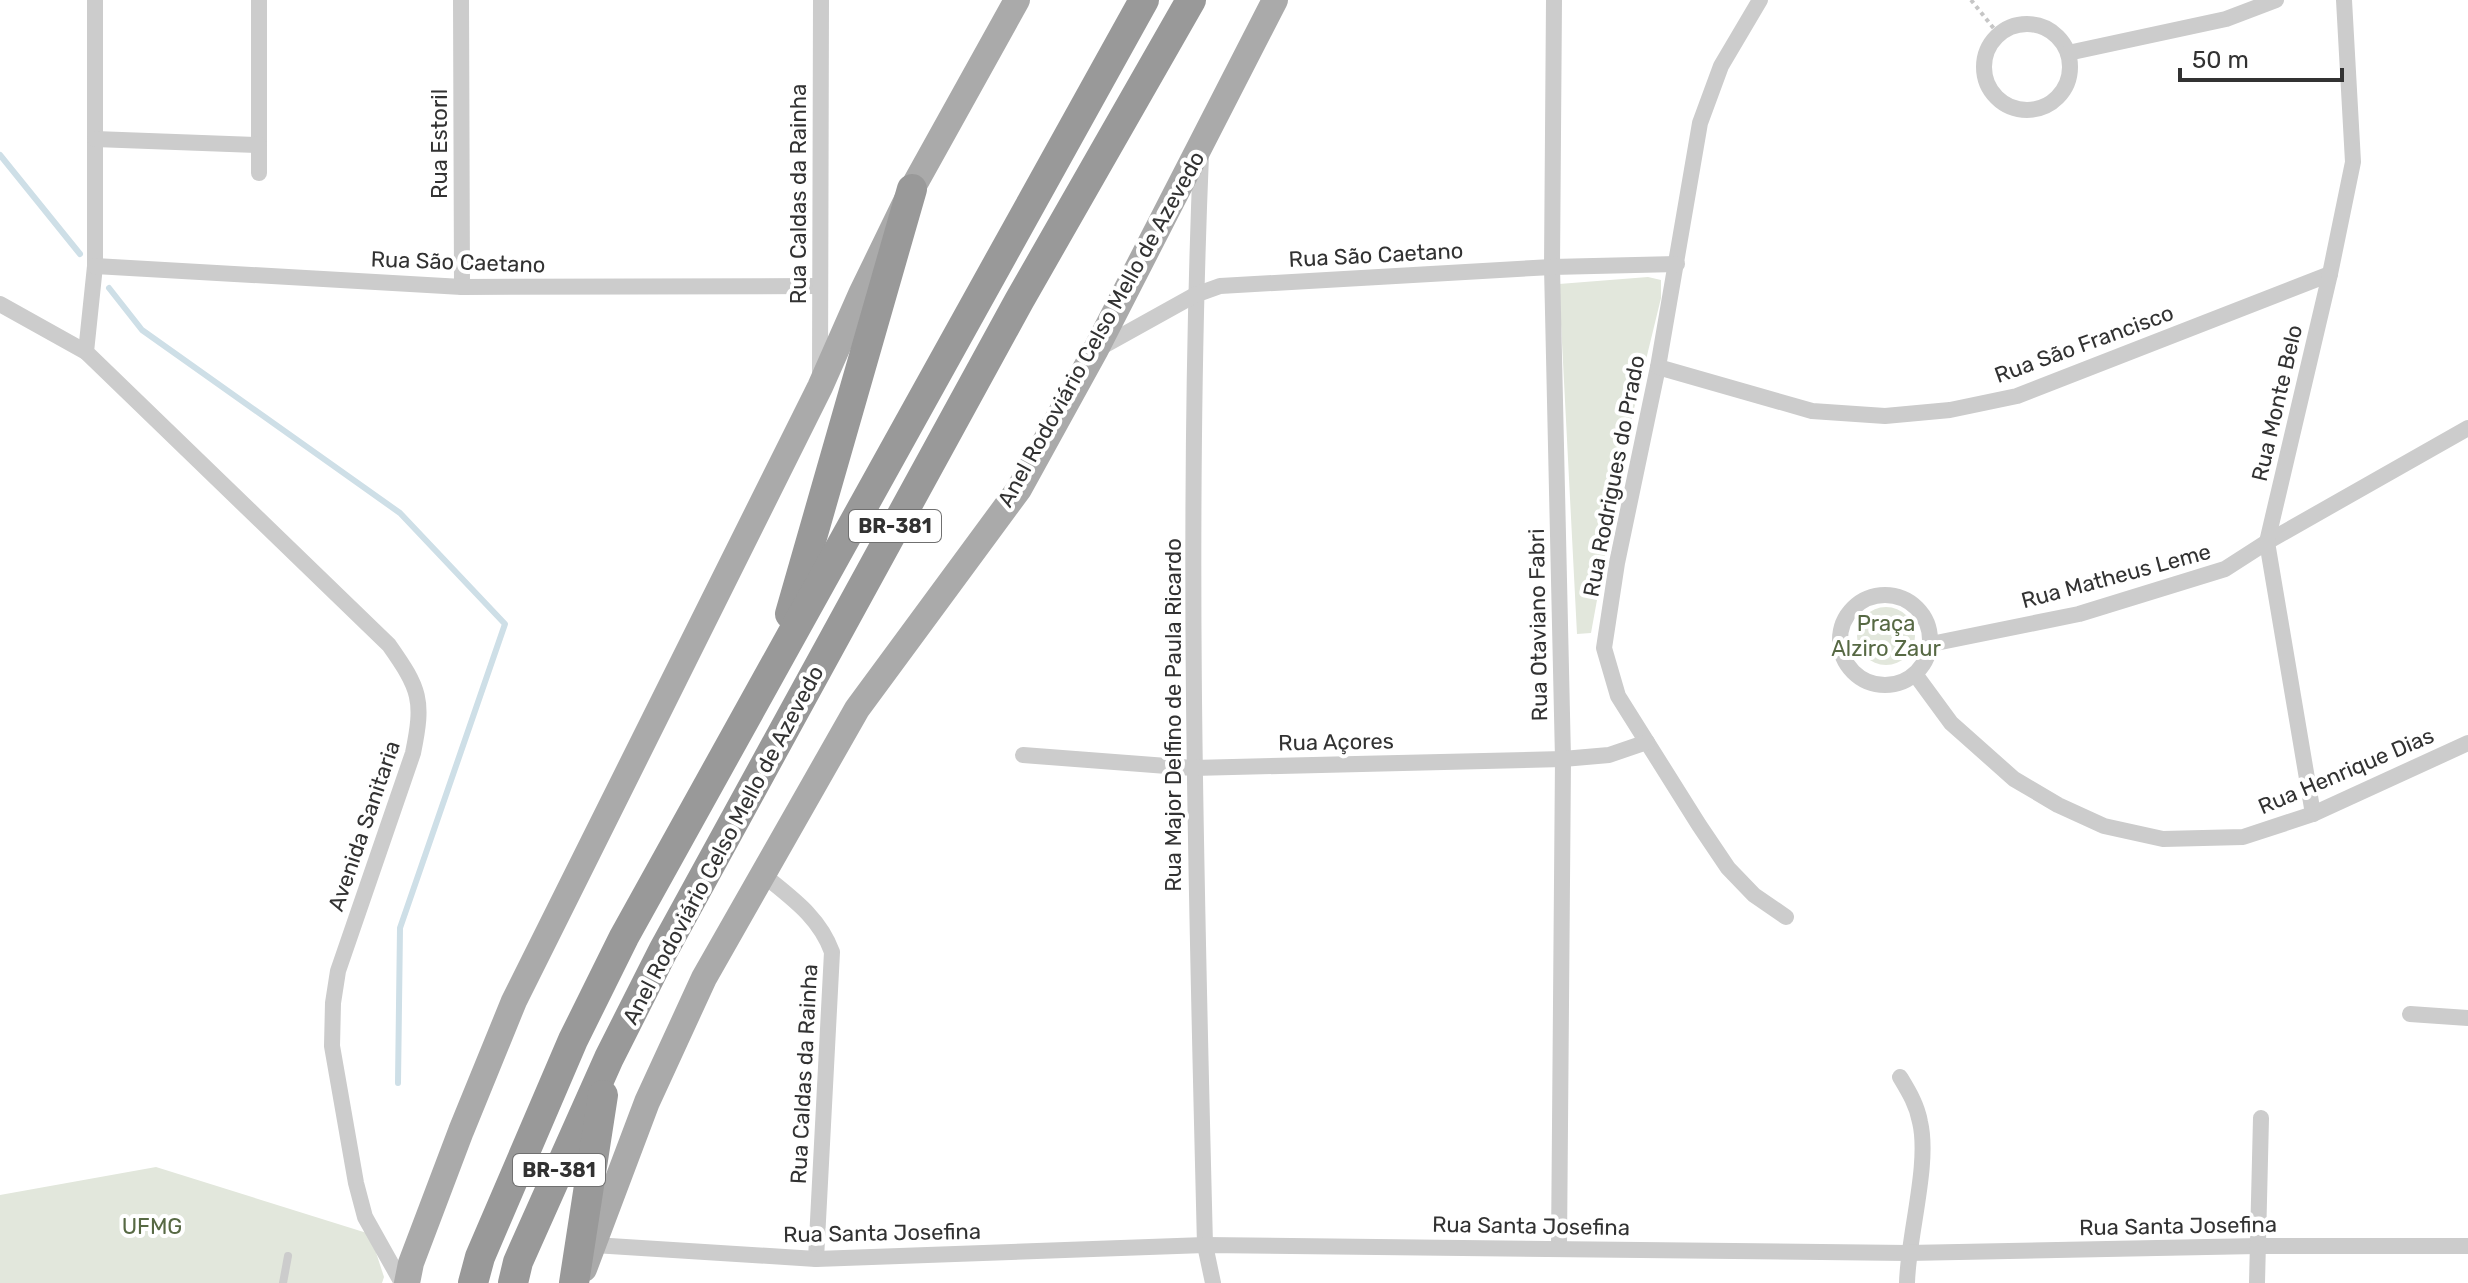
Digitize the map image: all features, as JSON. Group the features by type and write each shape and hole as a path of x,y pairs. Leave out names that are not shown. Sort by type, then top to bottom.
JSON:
{"highway":[{"name":"Anel Rodoviário Celso Mello de Azevedo","path":"473,1283 480,1257 573,1040 624,937 1144,0"},
{"name":"Anel Rodoviário Celso Mello de Azevedo","path":"513,1283 518,1262 609,1058 663,951 1011,315 1191,0"},
{"path":"775,666 912,189"},
{"path":"576,1283 609,1058"}],"main road":[{"path":"404,1283 514,1001 820,387 912,189 1017,0"},
{"name":"Anel Rodoviário Celso Mello de Azevedo","path":"576,1283 594,1245 653,1088 704,978 761,873 857,709 1019,489 1095,351 1275,0"}],"street":[{"path":"86,352 95,266 95,0"},
{"path":"259,0 259,173"},
{"name":"Rua Estoril","path":"461,0 462,287"},
{"name":"Rua Caldas da Rainha","path":"820,387 821,0"},
{"name":"Rua Otaviano Fabri","path":"1554,0 1552,267 1563,759 1559,1248"},
{"name":"Rua Rodrigues do Prado","path":"1760,0 1721,66 1700,123 1677,264 1617,563 1604,648 1618,696 1728,868 1754,895 1786,917"},
{"path":"2068,53 2226,19 2276,0"},
{"name":"Rua Monte Belo","path":"2313,814 2267,542 2353,162 2344,0"},
{"path":"2038,25 2061,40 2068,53 2071,68 2059,96 2047,105 2032,110 2016,109 2003,102 1992,91 1985,77 1989,47 2011,27 2038,25"},
{"path":"95,139 259,145"},
{"name":"Rua Major Delfino de Paula Ricardo","path":"1201,145 1195,295 1193,768 1205,1245 1213,1283"},
{"name":"Rua São Caetano","path":"1095,351 1195,295 1220,286 1552,267 1677,264"},
{"name":"Rua São Caetano","path":"95,266 462,287 820,286"},
{"name":"Rua São Francisco","path":"1658,367 1812,411 1885,416 1950,410 2017,396 2330,274"},
{"name":"Avenida Sanitaria","path":"0,304 86,352 389,645 407,670 419,695 420,719 413,753 338,971 333,1003 332,1046 356,1183 365,1217 404,1283"},
{"name":"Rua Matheus Leme","path":"1931,644 2079,614 2225,569 2468,428"},
{"path":"1889,594 1906,599 1920,610 1929,626 1931,644 1926,661 1915,674 1899,683 1881,685 1864,680 1850,669 1842,654 1840,636 1845,619 1856,605 1871,596 1889,594"},
{"name":"Rua Henrique Dias","path":"1915,674 1951,723 2014,779 2058,805 2104,826 2163,839 2243,837 2313,814 2468,743"},
{"name":"Rua Açores","path":"1023,755 1193,768 1563,759 1609,755 1647,742"},
{"name":"Rua Caldas da Rainha","path":"761,873 813,916 826,934 832,952 816,1259"},
{"path":"2410,1014 2468,1018"},
{"path":"1900,1077 1914,1101 1921,1125 1922,1166 1908,1253 1907,1283"},
{"path":"2257,1283 2261,1118"},
{"name":"Rua Santa Josefina","path":"594,1245 816,1259 1205,1245 1908,1253 2257,1246 2468,1246"}],"lane":[{"path":"283,1283 288,1256"}],"path":[{"path":"1971,0 1999,35"}],"green space":[{"path":"1648,277 1661,280 1661,298 1625,446 1591,633 1577,634 1559,284"},
{"name":"Praça Alziro Zaur","path":"1886,607 1907,615 1915,636 1907,657 1886,665 1865,657 1857,636 1865,615"},
{"name":"UFMG","path":"156,1167 370,1234 384,1277 382,1283 0,1283 0,1195"}],"waterway":[{"path":"0,155 80,254"},
{"path":"109,288 142,330 400,513 505,624 400,928 398,1083"}]}
